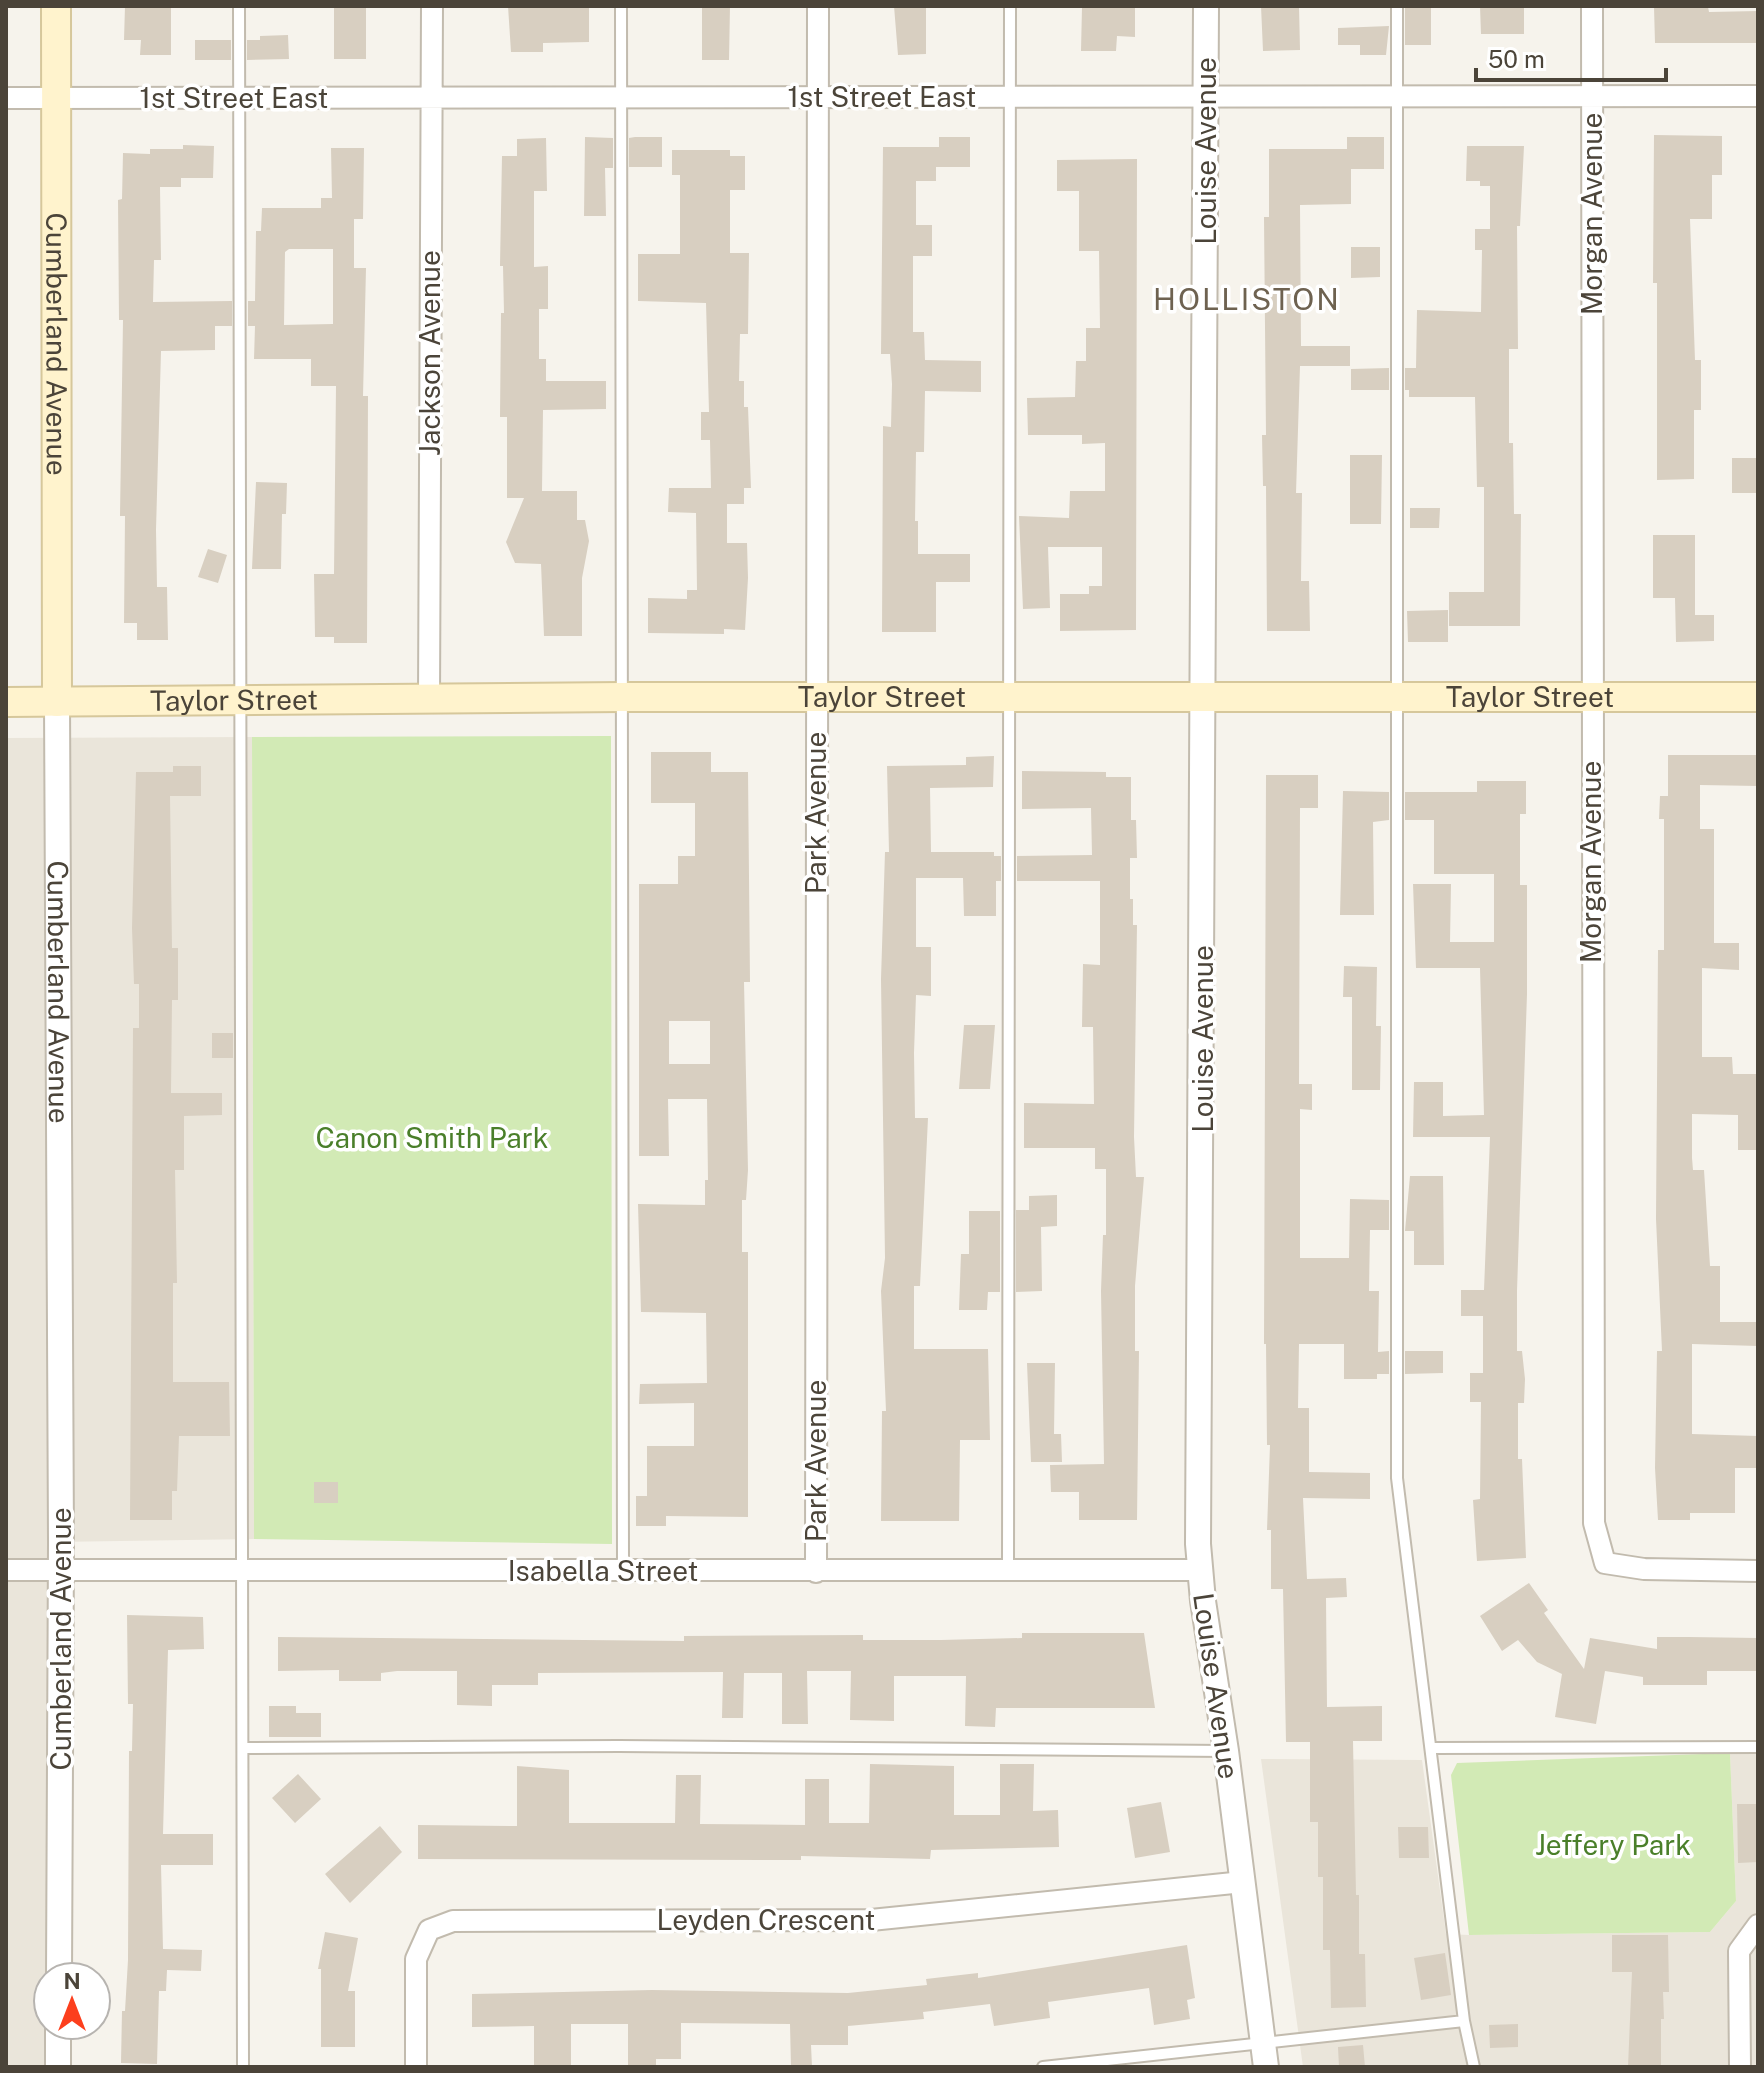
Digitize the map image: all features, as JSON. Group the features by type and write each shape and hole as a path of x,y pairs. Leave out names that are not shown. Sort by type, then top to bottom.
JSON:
{"main road":[{"name":"Cumberland Avenue","path":"56,6 57,702"},
{"name":"Taylor Street","path":"6,702 622,697 1758,697"}],"street":[{"name":"Jackson Avenue","path":"429,699 432,6"},
{"name":"Park Avenue","path":"816,1572 818,6"},
{"name":"Louise Avenue","path":"1206,6 1200,1570 1266,2067"},
{"name":"Morgan Avenue","path":"1592,6 1594,1523 1605,1563 1644,1569 1758,1571"},
{"name":"1st Street East","path":"6,98 1758,96"},
{"name":"Cumberland Avenue","path":"57,702 61,1570 59,1961"},
{"name":"Isabella Street","path":"6,1570 1200,1570"},
{"name":"Leyden Crescent","path":"416,2067 416,1959 429,1930 453,1921 871,1920 1243,1882"},
{"path":"1740,2067 1739,1951 1758,1925"},
{"path":"58,2041 58,2067"}],"lane":[{"path":"239,6 238,700 245,1748 243,2067"},
{"path":"621,6 623,1572"},
{"path":"1008,1570 1010,6"},
{"path":"1397,6 1397,1478 1433,1748 1464,2021 1474,2067"},
{"path":"245,1748 619,1746 1226,1751"},
{"path":"1433,1748 1758,1747"},
{"path":"1043,2067 1464,2021"}],"shaded area":[{"path":"252,737 254,1539 54,1542 49,1961 32,1961 32,2041 51,2041 56,2067 6,2067 6,738"},
{"path":"1730,1753 1758,1753 1758,2067 1303,2067 1261,1759 1422,1760 1446,1934 1710,1932 1736,1901"}],"green space":[{"name":"Canon Smith Park","path":"611,736 612,1544 254,1539 252,737"},
{"name":"Jeffery Park","path":"1730,1753 1736,1901 1710,1932 1469,1935 1451,1775 1457,1763"}],"building":[{"path":"125,6 171,6 171,55 140,55 141,40 124,40"},
{"path":"334,6 366,6 366,59 334,59"},
{"path":"508,6 589,6 589,42 543,43 543,52 511,52"},
{"path":"702,6 730,6 729,60 702,60"},
{"path":"894,6 926,6 926,54 898,55"},
{"path":"1261,6 1299,6 1300,50 1263,51"},
{"path":"1405,6 1431,6 1431,45 1405,45"},
{"path":"1480,6 1524,6 1524,34 1481,34"},
{"path":"1082,7 1135,8 1135,37 1117,36 1116,51 1081,51"},
{"path":"1654,7 1708,7 1709,12 1758,11 1758,43 1655,43"},
{"path":"1389,26 1386,55 1360,55 1360,45 1338,45 1338,28"},
{"path":"288,35 289,59 247,60 247,40"},
{"path":"195,40 231,40 231,60 195,60"},
{"path":"1654,135 1722,136 1722,175 1712,175 1712,219 1690,219 1695,360 1701,360 1701,410 1694,410 1694,479 1657,480"},
{"path":"585,137 613,138 613,168 605,168 606,216 584,216"},
{"path":"662,137 662,167 629,167 629,138"},
{"path":"939,137 970,137 970,167 936,167 936,181 916,181 916,225 932,225 932,256 913,256 913,332 924,332 925,360 981,361 981,392 925,391 924,452 916,452 915,521 918,521 918,554 970,554 970,582 936,582 936,632 882,632 883,426 891,427 892,384 890,354 881,354 883,147 939,147"},
{"path":"1347,137 1384,137 1384,169 1351,169 1351,204 1300,205 1301,346 1350,346 1350,366 1300,366 1296,493 1302,493 1301,581 1309,581 1310,631 1267,631 1266,486 1263,486 1262,435 1266,435 1264,217 1269,217 1269,149 1347,149"},
{"path":"546,138 547,191 534,191 534,267 548,266 548,309 539,309 539,359 546,359 546,381 606,381 606,409 543,410 542,491 577,491 577,520 585,520 589,541 582,578 582,636 544,636 541,564 515,563 506,542 524,498 507,498 507,417 500,417 501,313 504,313 503,266 500,266 502,156 517,156 517,139"},
{"path":"183,145 214,146 213,178 181,178 181,187 160,187 161,260 154,260 153,302 232,301 232,326 215,326 215,350 161,351 157,587 167,587 168,640 137,640 137,623 124,623 125,516 120,516 123,320 119,320 118,200 122,199 123,153 150,154 150,149 183,149"},
{"path":"1467,146 1524,146 1520,226 1517,226 1518,349 1509,349 1509,443 1513,443 1514,514 1521,514 1520,626 1449,626 1449,592 1484,592 1484,487 1477,487 1475,397 1409,397 1409,390 1405,390 1405,368 1416,368 1417,310 1481,312 1482,250 1475,250 1475,229 1490,229 1490,186 1480,186 1480,181 1466,181"},
{"path":"331,148 364,148 363,219 354,219 354,268 366,268 363,396 368,396 367,643 334,643 334,637 315,637 314,574 334,574 336,386 311,386 311,359 254,359 255,326 248,326 248,301 255,301 256,231 261,231 262,208 321,208 321,198 332,198","holes":["289,249 333,249 333,324 284,325 285,252"]},
{"path":"672,150 730,150 730,156 745,156 745,190 730,190 730,253 749,253 748,334 740,334 739,381 744,381 744,407 748,407 751,488 744,488 744,504 727,504 727,543 747,543 748,578 745,630 724,629 724,634 648,633 648,598 687,599 687,590 697,590 696,513 668,512 669,488 711,488 710,440 701,440 701,412 709,412 706,303 638,301 638,254 680,254 680,175 672,175"},
{"path":"1137,159 1136,630 1060,631 1060,594 1089,594 1089,586 1102,586 1102,547 1048,547 1050,608 1023,609 1019,516 1069,518 1070,491 1105,491 1105,443 1082,444 1082,435 1028,435 1027,398 1075,397 1076,361 1086,361 1086,328 1100,328 1099,251 1079,251 1079,191 1057,191 1057,160"},
{"path":"1351,247 1380,247 1380,277 1351,278"},
{"path":"1389,368 1389,390 1351,390 1351,369"},
{"path":"1350,455 1382,455 1381,524 1350,524"},
{"path":"1732,458 1758,458 1758,493 1732,493"},
{"path":"256,482 287,483 286,514 282,514 281,569 252,569"},
{"path":"1410,508 1440,508 1439,528 1410,528"},
{"path":"1653,535 1695,535 1695,615 1714,615 1714,641 1676,642 1675,598 1653,598"},
{"path":"208,549 227,555 218,583 198,577"},
{"path":"1448,610 1448,642 1408,642 1407,611"},
{"path":"651,752 711,752 711,772 748,772 750,982 744,982 748,1170 746,1200 742,1200 742,1252 748,1252 748,1517 666,1516 666,1526 636,1526 636,1496 647,1496 647,1446 694,1446 694,1403 639,1404 640,1384 707,1383 706,1313 641,1312 638,1204 705,1205 705,1180 708,1180 707,1099 668,1099 669,1156 639,1156 639,884 678,884 678,856 695,856 695,803 651,803","holes":["669,1021 710,1021 710,1064 669,1064"]},
{"path":"1668,755 1758,755 1758,786 1700,785 1700,829 1714,829 1714,943 1739,943 1739,970 1702,968 1702,1057 1732,1057 1733,1074 1758,1074 1758,1150 1738,1150 1738,1115 1692,1114 1692,1158 1693,1170 1704,1170 1710,1266 1720,1266 1720,1322 1758,1322 1758,1346 1692,1344 1692,1434 1758,1436 1758,1468 1735,1468 1735,1513 1690,1513 1690,1520 1658,1520 1655,1468 1657,1351 1662,1351 1656,1219 1658,950 1664,950 1664,819 1659,819 1660,796 1668,796"},
{"path":"994,756 993,787 930,788 931,852 994,852 994,856 1001,856 1001,881 996,881 996,916 964,916 963,878 916,878 916,947 931,947 931,996 916,995 914,1053 915,1118 928,1118 920,1286 914,1286 914,1349 988,1349 990,1440 960,1440 959,1521 881,1521 882,1411 886,1411 881,1291 885,1258 881,979 885,852 889,852 887,766 966,765 966,757"},
{"path":"173,766 201,766 201,796 170,796 172,948 178,948 178,1000 172,1000 171,1093 222,1093 222,1115 184,1116 184,1170 175,1170 177,1283 173,1283 173,1382 229,1382 230,1436 179,1436 177,1491 172,1491 172,1520 130,1520 133,1028 139,1028 139,984 134,984 132,928 136,772 173,772"},
{"path":"1022,771 1106,772 1106,777 1131,777 1131,820 1136,820 1137,858 1130,858 1130,899 1133,899 1133,925 1137,925 1134,1137 1136,1177 1144,1177 1135,1286 1135,1351 1139,1351 1137,1520 1079,1520 1079,1492 1051,1492 1050,1465 1104,1464 1101,1291 1103,1235 1106,1235 1106,1169 1095,1169 1095,1148 1024,1148 1024,1103 1094,1104 1093,1027 1082,1027 1083,964 1100,965 1100,881 1017,881 1017,856 1092,855 1091,808 1022,809"},
{"path":"1266,775 1318,775 1318,808 1300,808 1299,1084 1312,1084 1312,1110 1300,1109 1300,1258 1349,1258 1350,1199 1389,1200 1389,1230 1370,1230 1369,1291 1379,1291 1378,1352 1389,1351 1389,1374 1377,1374 1377,1379 1344,1379 1344,1344 1299,1344 1298,1408 1309,1408 1309,1472 1370,1473 1370,1499 1303,1498 1307,1579 1346,1578 1347,1597 1326,1598 1327,1707 1382,1706 1382,1741 1353,1741 1356,1895 1359,1895 1359,1954 1365,1954 1366,2007 1331,2008 1330,1950 1323,1950 1323,1877 1318,1877 1318,1822 1310,1822 1310,1742 1286,1742 1283,1589 1271,1589 1271,1530 1267,1530 1270,1445 1267,1445 1264,1344"},
{"path":"1477,781 1526,781 1526,814 1520,814 1520,885 1527,885 1527,994 1517,1291 1517,1351 1522,1351 1525,1379 1524,1403 1518,1403 1518,1459 1522,1459 1526,1558 1477,1561 1473,1500 1480,1499 1481,1402 1470,1402 1470,1373 1483,1373 1483,1316 1461,1316 1461,1290 1484,1290 1490,1137 1413,1137 1414,1082 1443,1082 1443,1116 1484,1115 1480,968 1416,968 1413,884 1451,884 1450,942 1494,942 1494,874 1434,874 1434,820 1405,820 1405,792 1477,792"},
{"path":"1343,791 1389,792 1389,820 1373,822 1374,915 1340,915"},
{"path":"1344,966 1377,967 1376,1026 1381,1026 1380,1090 1352,1090 1352,997 1343,997"},
{"path":"964,1025 995,1025 990,1089 959,1089"},
{"path":"212,1033 233,1033 233,1058 212,1058"},
{"path":"1410,1176 1443,1176 1444,1265 1414,1265 1414,1231 1405,1231"},
{"path":"1057,1195 1057,1226 1041,1227 1042,1291 1016,1292 1016,1210 1029,1210 1029,1196"},
{"path":"969,1211 1000,1211 1000,1292 988,1292 987,1310 959,1310 961,1254 969,1254"},
{"path":"1405,1351 1443,1351 1443,1373 1405,1374"},
{"path":"1027,1363 1055,1363 1054,1434 1061,1434 1062,1462 1031,1462"},
{"path":"314,1482 338,1482 338,1503 314,1503"},
{"path":"1529,1583 1548,1610 1544,1613 1584,1669 1590,1638 1657,1649 1657,1637 1689,1637 1758,1638 1758,1671 1707,1671 1707,1685 1643,1685 1643,1677 1605,1671 1596,1724 1555,1717 1562,1674 1537,1662 1518,1640 1502,1651 1480,1616"},
{"path":"127,1615 203,1617 204,1649 168,1650 163,1834 213,1834 213,1865 161,1865 163,1949 202,1950 201,1971 167,1970 166,1991 159,1991 157,2064 121,2063 122,2011 125,2011 128,1960 129,1751 132,1751 133,1704 128,1704"},
{"path":"1022,1633 1144,1633 1155,1708 996,1708 995,1727 965,1726 966,1676 894,1676 894,1721 850,1720 851,1671 807,1671 808,1724 782,1724 782,1673 744,1673 743,1718 722,1718 723,1672 538,1673 538,1685 492,1685 492,1706 457,1705 457,1671 397,1671 381,1673 381,1681 339,1681 339,1670 278,1671 278,1637 684,1641 684,1636 863,1635 863,1640 941,1640 1022,1638"},
{"path":"269,1706 296,1706 296,1713 321,1713 321,1737 269,1737"},
{"path":"870,1764 954,1766 954,1815 1000,1815 1000,1764 1034,1764 1033,1811 1058,1810 1059,1847 931,1850 930,1859 801,1856 801,1860 418,1859 418,1825 517,1826 517,1766 569,1770 569,1823 675,1823 676,1775 701,1775 700,1824 805,1825 805,1779 829,1779 829,1823 869,1823"},
{"path":"298,1774 321,1799 295,1823 272,1798"},
{"path":"1161,1802 1170,1852 1135,1858 1127,1808"},
{"path":"1737,1804 1758,1804 1758,1862 1738,1863"},
{"path":"380,1826 402,1852 350,1903 325,1874"},
{"path":"1398,1827 1428,1827 1429,1858 1399,1858"},
{"path":"325,1932 358,1938 348,1991 355,1991 355,2047 321,2047 321,1969 318,1969"},
{"path":"1612,1935 1668,1935 1669,1992 1663,1992 1661,2067 1628,2067 1632,1972 1612,1972"},
{"path":"1187,1945 1195,1998 1187,2000 1190,2019 1154,2025 1149,1988 1048,2002 1050,2018 994,2026 990,2004 923,2012 924,2019 848,2026 848,2045 811,2045 812,2067 791,2067 790,2024 681,2023 681,2059 656,2059 656,2067 628,2067 628,2024 571,2024 571,2067 534,2067 534,2026 472,2027 472,1994 652,1990 848,1993 927,1985 926,1979 978,1973 978,1978"},
{"path":"1445,1953 1451,1995 1421,2000 1414,1958"},
{"path":"1518,2024 1518,2047 1490,2048 1489,2025"},
{"path":"1363,2045 1365,2067 1339,2067 1338,2047"}],"district":[{"name":"HOLLISTON","path":"1247,300"}]}
